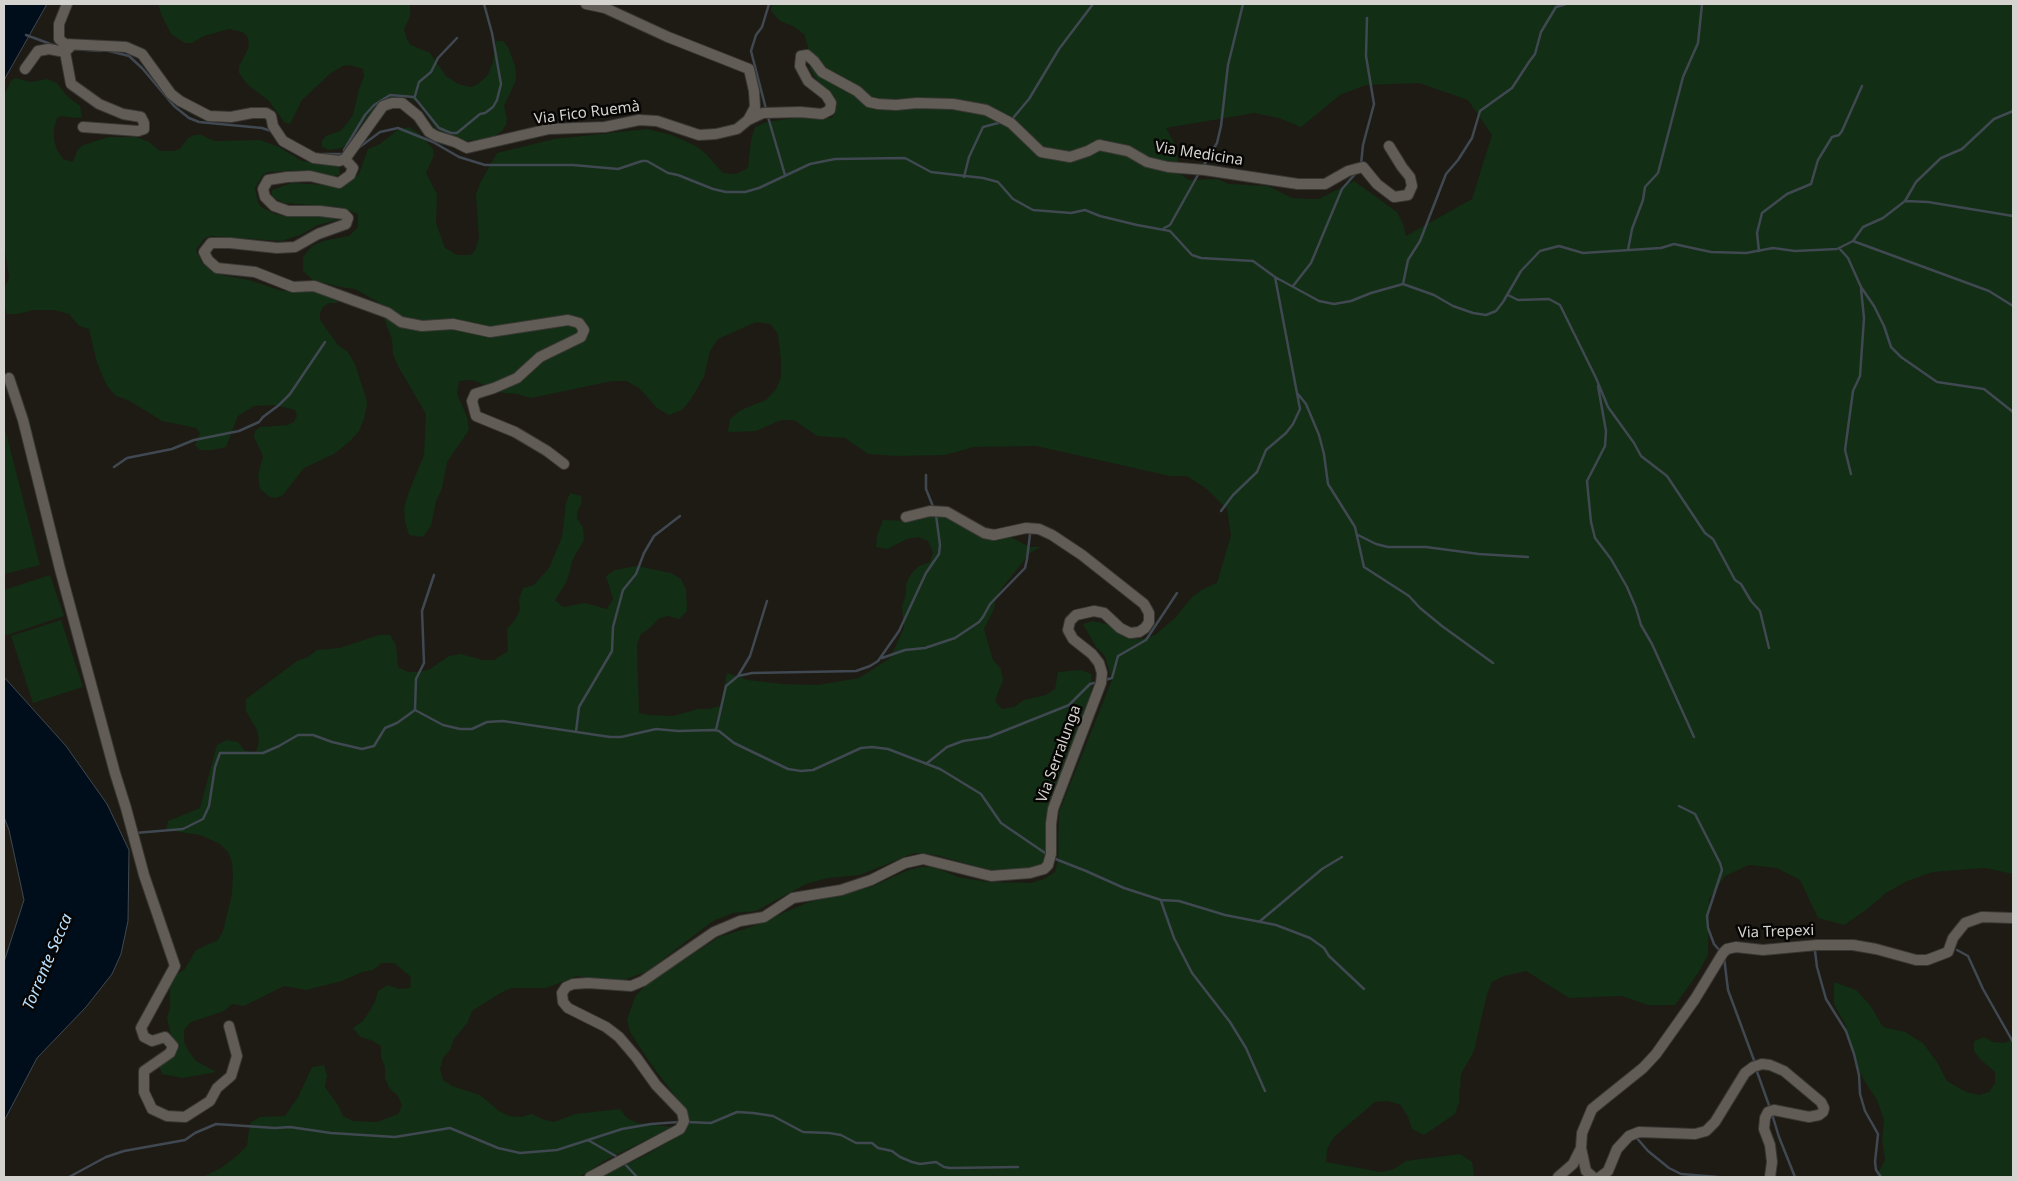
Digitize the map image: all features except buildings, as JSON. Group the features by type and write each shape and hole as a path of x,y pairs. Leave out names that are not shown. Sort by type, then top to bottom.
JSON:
{"street":[{"path":"67,4 59,24 59,39 66,44 126,46 142,54 171,94 180,101 209,116 231,117 252,113 266,113 271,116 273,126 283,141 314,158 339,161 345,159 353,168 350,175 339,183 310,176 286,177 268,180 263,189 266,197 274,206 288,211 320,211 344,214 348,218 346,224 318,234 295,246 277,248 230,242 211,243 204,252 208,260 217,268 255,272 293,287 314,286 388,313 401,322 422,326 453,324 490,332 568,320 579,323 584,330 581,337 540,357 517,378 475,394 472,401 476,416 515,432 547,450 564,464"},
{"path":"586,4 605,8 668,37 749,69 754,91 755,107 748,120"},
{"path":"65,52 74,44"},
{"path":"25,69 38,51 49,49 65,52"},
{"path":"65,52 71,84 99,104 123,114 141,117 144,123 144,128 138,132 83,127"},
{"name":"Via Medicina","path":"748,120 763,113 800,112 822,114 830,110 831,103 826,95 808,81 800,66 801,56 807,55 822,72 857,90 869,102 896,105 917,103 953,104 986,110 1011,123 1041,152 1070,157 1099,145 1128,151 1147,162 1168,167 1205,170 1298,184 1325,184 1348,171 1364,167 1377,184 1394,196 1408,195 1412,186 1410,177 1389,146"},
{"name":"Via Fico Ruemà","path":"345,159 384,106 392,103 402,103 418,116 429,132 467,148 549,129 605,127 639,120 657,121 699,136 737,129 748,120"},
{"path":"9,378 23,420 60,569 115,773 144,875 176,966 141,1028 144,1037 152,1041 165,1037 173,1046 170,1053 144,1071 144,1092 152,1109 167,1116 186,1117 210,1101 217,1088 231,1076 237,1056 229,1026"},
{"name":"Via Serralunga","path":"590,1177 680,1129 684,1121 682,1112 656,1085 636,1057 618,1037 606,1027 568,1008 562,994 566,986 588,983 631,986 643,981 714,932 740,920 764,916 793,898 848,887 871,880 905,863 923,859 991,876 1030,873 1044,869 1048,865 1051,854 1051,824 1054,809 1101,683 1102,673 1099,663 1092,654 1073,639 1068,630 1070,621 1076,615 1094,611 1104,614 1120,628 1130,633 1139,632 1146,628 1150,622 1149,614 1144,604 1082,555 1052,535 1039,529 1026,528 994,535 984,533 947,512 930,511 906,517"},
{"name":"Via Trepexi","path":"1558,1177 1572,1164 1581,1148 1582,1133 1592,1108 1642,1068 1656,1054 1696,999 1722,953 1728,949 1736,947 1763,950 1817,945 1853,945 1876,948 1916,960 1928,960 1948,952 1953,938 1965,923 1982,917 2013,918"},
{"path":"1600,1177 1608,1171 1617,1148 1628,1136 1648,1131 1695,1134 1706,1131 1715,1122 1745,1073 1753,1066 1762,1064 1784,1071 1821,1102 1824,1108 1823,1112 1819,1115 1809,1117 1774,1110 1768,1112 1765,1118 1764,1129 1770,1145 1772,1162 1770,1177"},
{"path":"1581,1148 1586,1171 1593,1177"}],"green space":[{"path":"158,4 410,4 410,17 404,29 407,40 411,45 430,53 446,76 458,84 471,87 478,84 488,75 493,62 496,41 503,41 508,47 515,66 516,80 504,106 507,119 506,125 502,131 491,138 465,141 453,138 435,128 421,106 416,102 405,96 398,96 380,101 347,144 342,148 329,150 322,147 322,141 326,136 340,131 353,115 364,76 363,69 350,65 343,66 331,73 302,100 290,124 284,122 269,101 247,84 239,73 239,66 248,49 249,42 247,36 242,32 229,29 204,36 192,43 185,43 171,34"},
{"path":"772,4 2013,4 2013,874 1985,868 1933,872 1907,881 1886,893 1844,925 1818,918 1800,880 1777,868 1749,865 1725,876 1709,899 1708,955 1698,973 1675,1005 1648,1005 1622,996 1569,998 1526,971 1504,976 1492,982 1487,994 1474,1051 1461,1074 1459,1102 1455,1114 1424,1135 1412,1129 1401,1105 1388,1101 1375,1102 1334,1137 1327,1149 1326,1162 1381,1172 1394,1169 1406,1161 1460,1154 1472,1162 1473,1177 600,1177 646,1155 684,1133 689,1122 685,1109 651,1064 630,1032 627,1019 636,995 645,986 719,937 751,927 809,902 871,887 906,871 920,867 934,867 958,877 988,882 1031,883 1044,879 1055,872 1058,859 1059,812 1112,680 1105,656 1096,647 1083,624 1092,621 1106,624 1128,639 1141,639 1155,635 1175,618 1192,597 1203,589 1217,583 1231,535 1227,509 1208,490 1187,476 1170,476 1036,446 974,447 945,455 896,456 868,454 845,438 817,436 794,420 781,420 756,431 728,432 730,419 741,410 766,400 776,389 781,377 778,334 770,324 756,322 718,339 710,351 704,377 691,399 682,410 669,415 657,408 639,388 626,381 612,381 531,398 504,393 472,380 459,381 457,394 467,417 469,430 447,462 442,489 436,501 431,526 423,537 409,535 405,522 404,508 424,455 426,414 398,366 393,354 392,339 378,302 355,289 313,280 303,271 303,257 312,246 323,241 349,236 358,227 358,214 339,207 284,203 272,197 272,190 291,183 343,186 359,174 368,149 380,144 396,131 409,127 420,134 433,149 434,155 426,173 437,194 436,223 445,248 457,255 470,255 475,251 479,238 476,195 480,183 497,153 554,139 647,129 672,135 696,146 723,173 736,174 748,168 751,140 755,127 767,122 794,118 832,118 837,105 834,96 816,79 810,69 808,47 804,34 793,26 780,21 771,11","holes":["1419,83 1468,100 1492,135 1472,199 1406,236 1397,212 1354,181 1319,199 1306,199 1292,198 1268,186 1229,184 1217,179 1189,180 1179,173 1176,146 1166,128 1254,113 1279,118 1301,127 1340,95 1366,85"]},
{"path":"15,78 31,82 47,79 57,83 67,96 80,106 82,117 61,116 57,118 54,128 54,140 57,150 63,159 73,162 78,149 83,145 109,137 136,137 149,142 160,151 174,151 180,149 188,138 194,135 201,135 215,141 260,140 279,147 302,161 339,166 340,175 333,176 301,170 268,172 262,176 255,188 258,203 275,214 288,217 316,215 336,217 337,220 318,225 300,235 281,241 210,236 204,239 196,250 202,263 221,275 249,280 282,291 318,292 334,298 338,303 329,303 323,307 320,313 320,320 338,345 348,352 355,364 366,398 367,405 364,419 359,431 350,441 334,454 304,468 283,495 276,498 270,497 260,489 258,476 263,456 254,437 255,431 260,427 288,425 294,422 297,416 295,410 275,405 254,406 238,416 226,447 200,450 195,445 200,433 196,428 162,421 128,400 116,396 107,386 97,363 89,329 79,326 69,314 54,310 33,310 18,314 7,314 4,306 4,287 9,276 4,245 4,95 11,81"},
{"path":"4,433 6,433 40,565 4,574"},
{"path":"570,493 581,496 582,502 577,512 577,518 583,528 584,540 573,559 567,581 555,600 563,607 585,603 607,609 613,599 606,576 615,570 637,566 671,573 681,579 686,589 687,611 679,619 668,616 658,619 641,634 637,644 639,713 650,715 673,716 698,709 720,706 727,673 748,680 818,685 859,678 890,658 904,628 902,606 906,595 906,584 911,574 919,566 930,562 933,552 928,541 918,537 907,539 887,549 876,547 877,536 883,520 905,521 920,516 944,516 984,539 1010,537 1030,547 1041,547 1030,553 1002,588 984,629 993,660 1001,669 1003,680 995,701 1002,709 1014,707 1024,700 1046,695 1055,689 1058,672 1081,670 1091,674 1090,696 1064,766 1044,861 1039,865 1029,868 990,870 936,855 914,853 860,875 828,878 806,884 756,911 733,913 713,921 646,972 623,980 600,980 577,976 546,988 512,988 502,992 472,1011 468,1022 454,1039 450,1050 443,1058 440,1069 443,1080 452,1086 480,1095 499,1111 509,1116 521,1117 532,1114 554,1122 575,1114 620,1109 627,1118 637,1123 672,1127 604,1161 580,1177 203,1177 221,1168 247,1146 250,1123 260,1117 285,1116 298,1097 312,1067 324,1065 327,1076 325,1087 338,1105 343,1116 353,1121 377,1122 398,1114 402,1106 398,1096 390,1089 385,1079 381,1046 371,1040 360,1037 353,1028 363,1021 375,1002 378,991 388,985 399,989 410,988 411,977 394,963 382,963 373,970 362,972 342,981 306,990 284,986 244,1006 232,1004 224,1011 191,1022 184,1030 184,1042 189,1052 196,1061 216,1072 183,1078 162,1074 158,1063 169,1059 177,1051 177,1044 171,1035 167,1018 170,1008 170,985 175,975 184,970 196,950 218,940 223,931 232,894 233,874 232,862 228,852 220,844 200,835 166,830 168,821 200,808 217,745 227,740 238,742 245,751 256,752 259,741 257,730 246,711 246,699 297,661 308,657 317,650 340,648 379,635 390,635 396,645 398,667 408,672 430,669 449,656 460,654 483,660 494,660 508,651 507,629 515,620 520,610 519,599 523,588 534,585 549,568 562,537 566,503"},
{"path":"50,575 64,616 4,636 4,590"},
{"path":"61,620 83,687 33,703 11,636"},
{"path":"1834,982 1856,990 1870,1005 1883,1027 1905,1032 1923,1043 1937,1062 1947,1081 1966,1092 1979,1095 1989,1092 1995,1083 1995,1072 1974,1051 1974,1041 1984,1037 1993,1042 2004,1043 2013,1040 2013,1177 1876,1177 1885,1160 1882,1140 1884,1120 1877,1100 1856,1064 1844,1022 1834,1004"}],"water":[{"path":"4,4 47,4 4,80"},
{"name":"Torrente Secca","path":"4,677 66,746 107,804 129,850 128,921 121,954 112,974 86,1007 37,1058 4,1121 4,962 24,900 9,830 4,817"}],"waterway":[{"path":"344,155 344,150 365,115 374,105 390,95 414,97 439,128 451,133 457,133 480,114 493,107 501,84 492,33 484,4"},
{"path":"766,109 751,51 756,35 762,27 769,4"},
{"path":"1010,119 1029,99 1059,49 1093,4"},
{"path":"1202,168 1217,143 1221,126 1228,65 1243,4"},
{"path":"1403,284 1408,260 1420,241 1446,174 1458,160 1472,138 1480,111 1512,88 1535,54 1541,32 1556,7 1566,4"},
{"path":"1628,250 1632,229 1643,200 1645,187 1658,173 1683,77 1698,43 1702,4"},
{"path":"1361,164 1363,145 1374,104 1366,56 1367,18"},
{"path":"26,35 56,46"},
{"path":"415,96 419,82 431,72 438,58 457,38"},
{"path":"71,49 101,51"},
{"path":"109,51 129,56 142,68 174,106 189,118 199,122 262,128 274,132"},
{"path":"1759,251 1757,233 1762,213 1787,194 1811,184 1818,160 1832,137 1839,135 1842,131 1862,86"},
{"path":"357,149 380,132 398,128 433,142 459,157 485,165 573,165 618,169 647,161 668,173 726,192 745,192 759,188 810,164 835,159 905,158 931,172 983,178 998,182 1013,199 1033,210 1071,213 1085,210 1100,216 1170,231 1192,255 1201,258 1253,261 1275,277 1319,301 1334,304 1351,301 1403,284 1434,295 1453,306 1486,315 1496,311 1521,271 1540,251 1559,246 1583,253 1661,248 1674,244 1711,252 1746,253 1773,248 1795,251 1837,249 1853,241 1863,227 1883,218 1905,201 1916,182 1941,158 1962,149 1994,119 2013,111"},
{"path":"768,117 785,175"},
{"path":"964,177 969,157 983,127 1002,122"},
{"path":"323,154 345,154"},
{"path":"1164,228 1170,225 1199,173"},
{"path":"1293,286 1311,263 1342,189 1356,173"},
{"path":"1905,201 1928,202 2013,216"},
{"path":"1853,241 1989,291 2013,306"},
{"path":"1839,248 1848,258 1861,287 1874,306 1884,326 1891,347 1901,357 1937,382 1984,389 2013,412"},
{"path":"1221,511 1233,495 1257,472 1266,450 1286,433 1293,424 1300,409 1275,277"},
{"path":"1851,474 1845,450 1853,391 1860,376 1864,318 1861,289"},
{"path":"1508,295 1518,300 1549,299 1560,305 1608,407 1641,456 1667,476 1705,533 1713,539 1735,580 1741,584 1751,601 1760,611 1769,648"},
{"path":"114,467 127,458 172,449 194,440 239,431 259,422 290,394 325,342"},
{"path":"1598,386 1606,431 1605,446 1587,481 1591,522 1595,538 1611,559 1627,587 1641,625 1652,644 1694,737"},
{"path":"1298,394 1306,404 1319,435 1328,484 1355,527 1364,567 1409,596 1442,626 1493,663"},
{"path":"926,475 926,489 934,509"},
{"path":"716,730 726,686 738,676 752,673 856,671 878,661 899,631 926,573 939,554 940,545 936,515"},
{"path":"576,732 579,707 612,651 613,627 623,590 636,574 644,553 654,536 680,516"},
{"path":"882,658 905,650 925,648 955,638 979,622 990,604 1025,568 1030,534"},
{"path":"1358,535 1376,544 1388,547 1426,547 1479,554 1528,557"},
{"path":"415,710 416,679 424,663 422,611 434,575"},
{"path":"1105,680 1112,678 1118,656 1146,640 1177,593"},
{"path":"738,676 750,656 767,601"},
{"path":"926,764 947,747 963,741 989,737 1069,705 1090,684 1098,682"},
{"path":"135,833 183,829 203,819 209,806 215,767 220,753 263,753 298,735 313,735 332,742 362,749 374,746 385,728 397,723 415,710 443,725 460,729 472,729 487,722 503,721 610,737 621,737 656,729 678,731 714,730 719,731 734,743 788,769 801,771 813,770 861,748 888,749 940,769 981,794 1001,823 1048,855"},
{"path":"1679,806 1695,814 1720,863 1722,870 1707,916 1708,928 1714,944 1721,952"},
{"path":"1259,922 1322,869 1342,857"},
{"path":"1053,858 1124,888 1161,900 1179,901 1225,915 1276,925 1310,938 1324,948 1329,956 1364,989"},
{"path":"1161,901 1174,938 1192,973 1230,1022 1246,1048 1265,1091"},
{"path":"1957,950 1968,956 1983,989 2013,1042"},
{"path":"1815,951 1817,967 1826,999 1846,1031 1859,1075 1860,1094 1865,1111 1878,1134 1875,1162 1876,1170 1881,1177"},
{"path":"1724,957 1728,990 1755,1063"},
{"path":"1756,1069 1770,1108"},
{"path":"687,1122 711,1123 737,1112 753,1113 773,1116 803,1132 829,1133 841,1135 856,1143 872,1143 878,1148 892,1151 900,1157 920,1164 936,1162 950,1168 1018,1167"},
{"path":"1772,1114 1795,1177"},
{"path":"69,1177 106,1157 124,1151 185,1140 195,1133 216,1124 275,1128 290,1127 331,1133 395,1137 450,1128 498,1148 520,1153 557,1150 622,1129 679,1122"},
{"path":"1635,1136 1648,1151 1669,1168 1681,1174 1718,1177"},
{"path":"588,1140 619,1158"},
{"path":"623,1162 637,1177"}]}
